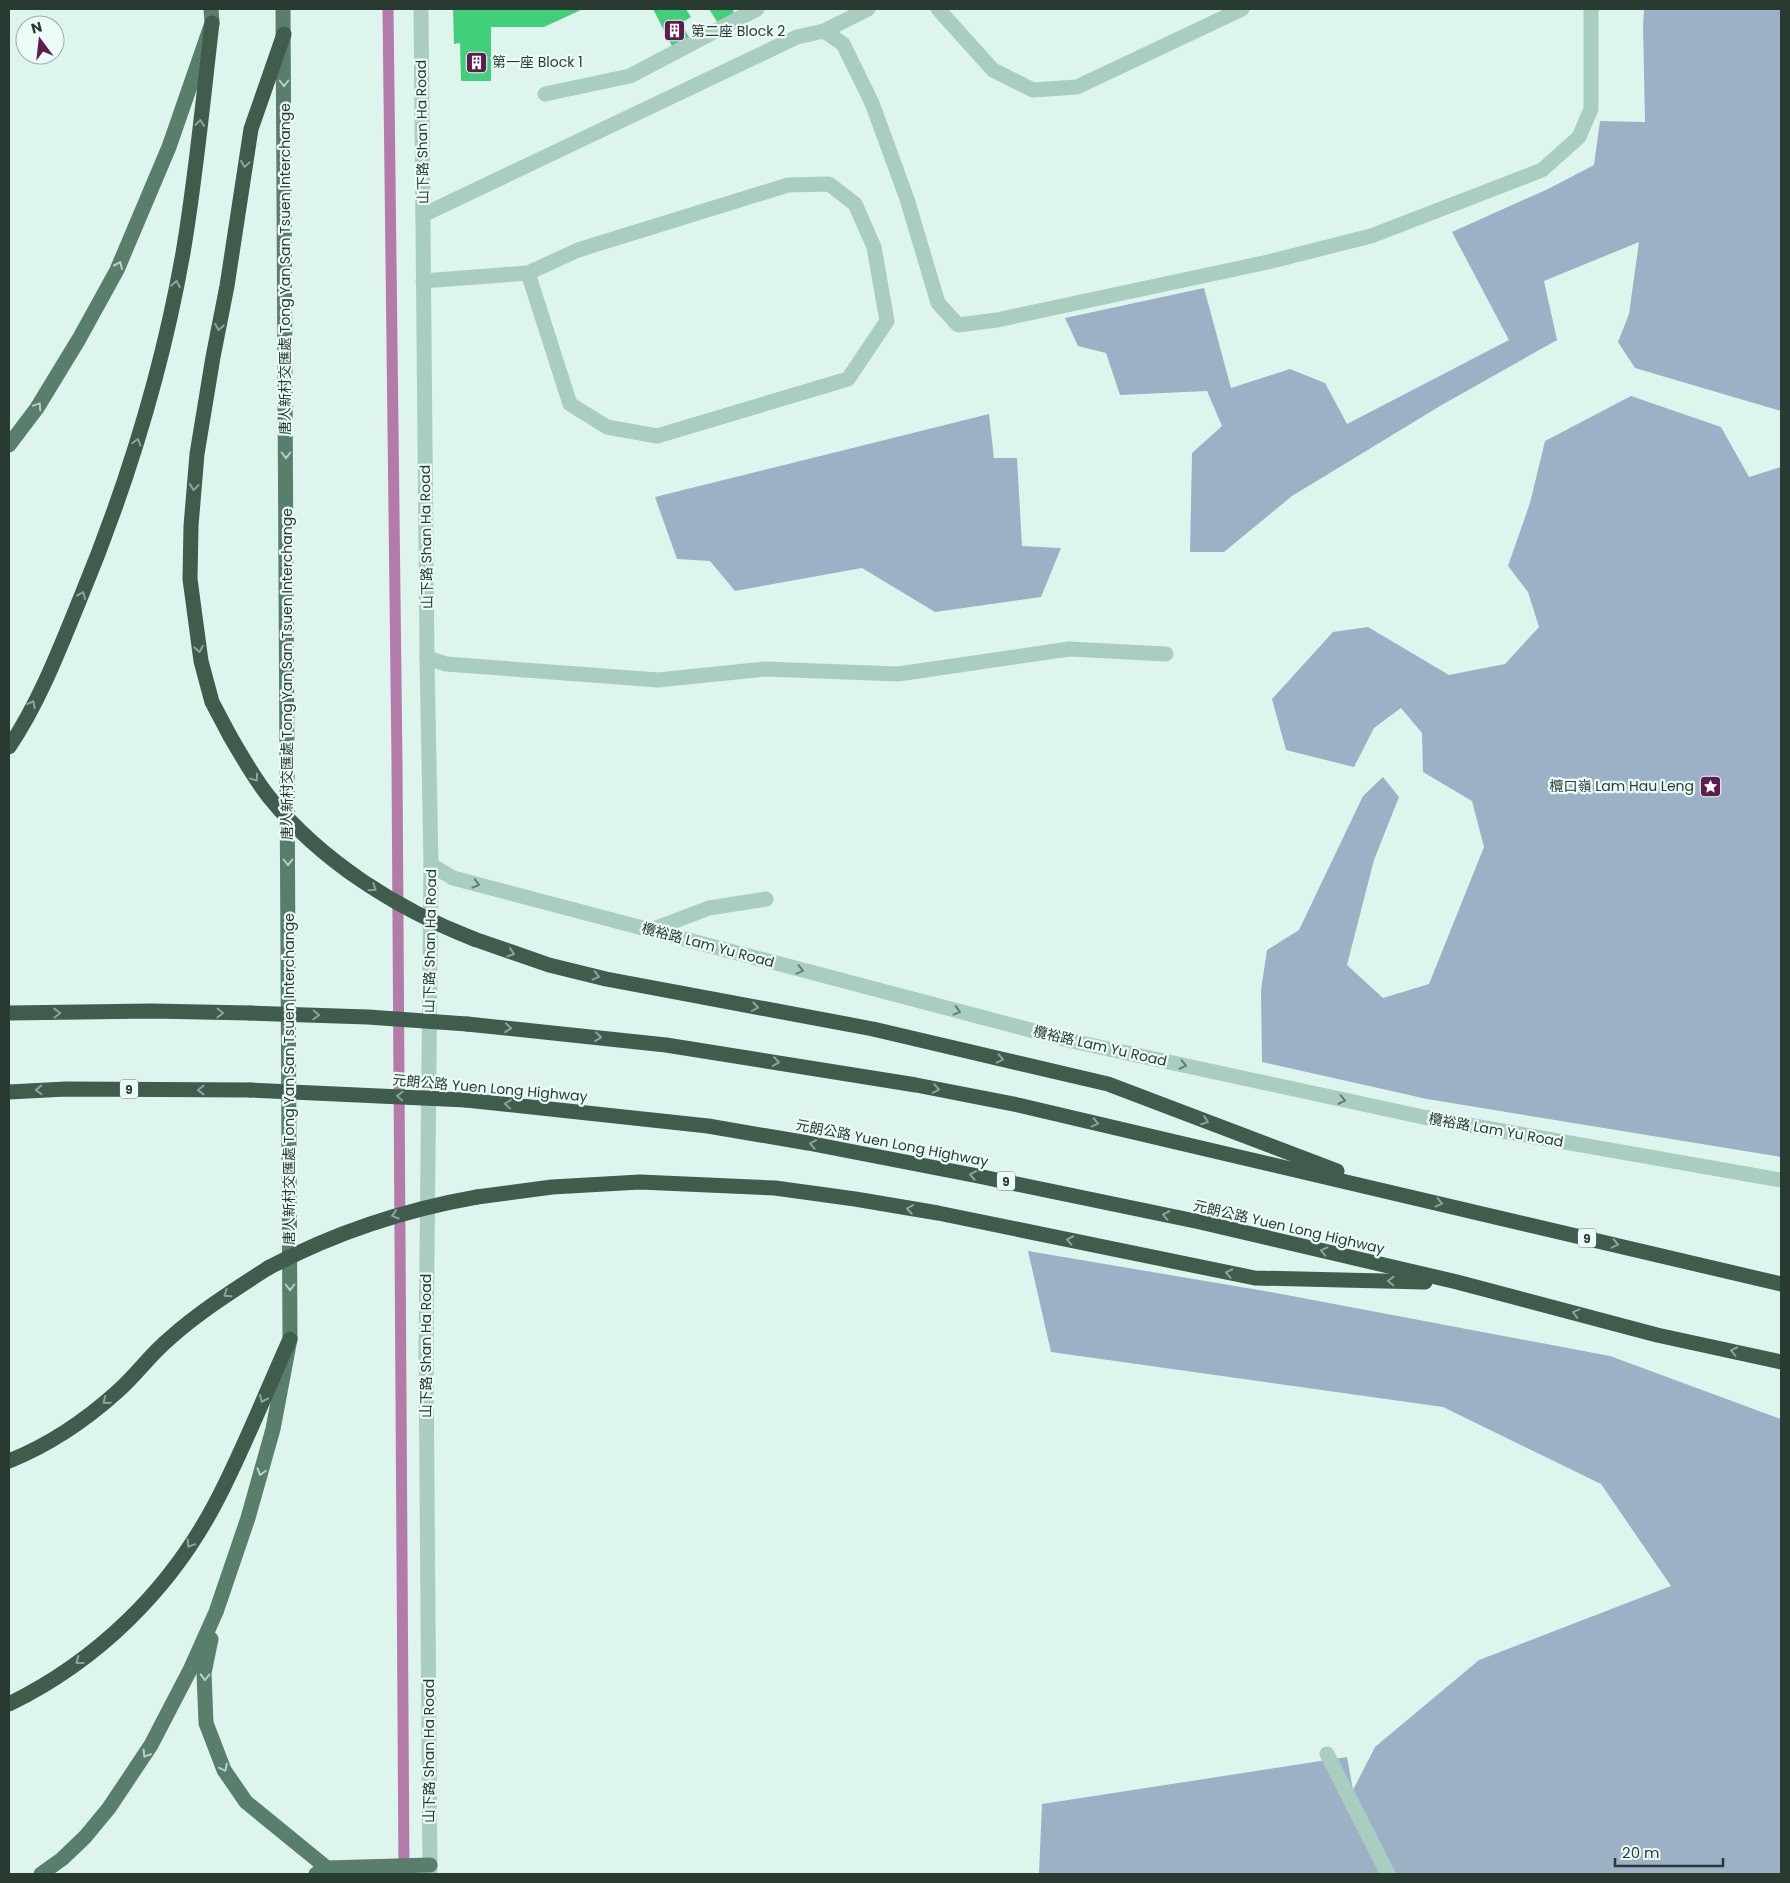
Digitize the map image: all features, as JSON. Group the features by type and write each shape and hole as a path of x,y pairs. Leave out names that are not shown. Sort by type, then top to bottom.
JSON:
{"highway":[{"path":"9,747 41,688 106,536 130,468 149,401 168,327 183,253 212,16"},
{"path":"284,34 251,129 227,286 197,454 191,526 190,579 200,661 212,702 250,771 289,820 322,850 386,896 420,915 474,939 548,965 606,979 873,1029 1108,1084 1392,1192"},
{"name":"9","path":"9,1014 152,1012 368,1017 467,1024 666,1045 916,1085 1028,1107 1781,1284"},
{"name":"元朗公路 Yuen Long Highway","path":"9,1092 66,1089 250,1090 466,1100 708,1126 978,1176 1200,1222 1457,1282 1657,1334 1781,1362"},
{"path":"9,1461 29,1453 82,1421 119,1390 168,1339 209,1307 268,1268 300,1251 370,1223 434,1205 552,1187 640,1182 775,1188 938,1213 1255,1278 1457,1282"},
{"path":"9,1704 64,1673 101,1645 134,1616 164,1581 190,1546 214,1505 234,1466 290,1339"}],"main road":[{"name":"唐人新村交匯處 Tong Yan San Tsuen Interchange","path":"216,1612 248,1518 273,1429 290,1339 283,9"},
{"path":"9,444 37,408 80,339 117,270 169,147 212,16"},
{"path":"216,1612 204,1673 206,1723 224,1770 246,1802 322,1872 354,1867 411,1866 430,1870"},
{"path":"41,1874 85,1837 110,1808 170,1712 216,1612"}],"street":[{"name":"山下路 Shan Ha Road","path":"421,9 427,658 432,865 426,1353 430,1870"},
{"path":"545,94 630,76 757,9"},
{"path":"423,216 797,37 824,30 868,9"},
{"path":"938,9 993,70 1033,90 1077,87 1242,9"},
{"path":"824,30 843,44 872,103 906,199 938,303 958,325 997,320 1258,264 1371,236 1542,170 1579,137 1591,109 1591,9"},
{"path":"423,281 528,273 578,250 788,185 829,184 855,204 874,247 886,321 848,379 657,436 608,427 570,404 528,273"},
{"path":"427,658 446,664 658,680 765,669 898,674 1069,649 1166,654"},
{"name":"欖裕路 Lam Yu Road","path":"432,865 453,878 1072,1041 1422,1118 1781,1180"},
{"path":"651,930 710,908 766,899"},
{"path":"1327,1754 1388,1874"}],"shaded area":[{"path":"1644,9 1781,9 1781,411 1635,368 1618,342 1629,314 1639,242 1544,281 1557,340 1440,406 1292,496 1224,552 1190,552 1192,453 1222,426 1207,391 1120,395 1106,353 1078,346 1065,318 1204,288 1231,388 1290,369 1325,383 1347,424 1509,340 1452,232 1548,189 1594,165 1600,121 1645,122"},
{"path":"1631,396 1721,427 1749,477 1781,467 1781,1157 1427,1099 1262,1062 1261,990 1267,950 1299,930 1363,796 1383,777 1399,797 1374,860 1347,965 1383,998 1429,984 1484,847 1472,801 1423,772 1422,733 1401,708 1374,728 1354,767 1286,750 1272,699 1333,632 1368,627 1449,675 1505,664 1539,627 1528,592 1508,566 1530,503 1545,441"},
{"path":"989,414 994,458 1017,458 1022,546 1061,548 1041,597 935,612 862,568 735,591 710,561 677,559 655,497"},
{"path":"1028,1251 1276,1293 1610,1356 1781,1419 1781,1874 1039,1874 1042,1804 1347,1757 1353,1790 1375,1747 1479,1660 1671,1586 1601,1484 1443,1407 1051,1352"}],"building":[{"name":"第一座 Block 1","path":"453,9 583,9 544,27 491,27 491,81 461,81 460,43 454,44"},
{"name":"第二座 Block 2","path":"653,9 686,9 691,17 681,23 690,39 673,48"},
{"name":"第二座 Block 2","path":"709,9 732,9 735,14 718,23"}],"waterway":[{"path":"388,9 397,763 404,1874"}],"place":[{"name":"第二座 Block 2","path":"675,31"},
{"name":"第一座 Block 1","path":"476,62"},
{"name":"欖口嶺 Lam Hau Leng","path":"1710,786"}]}
